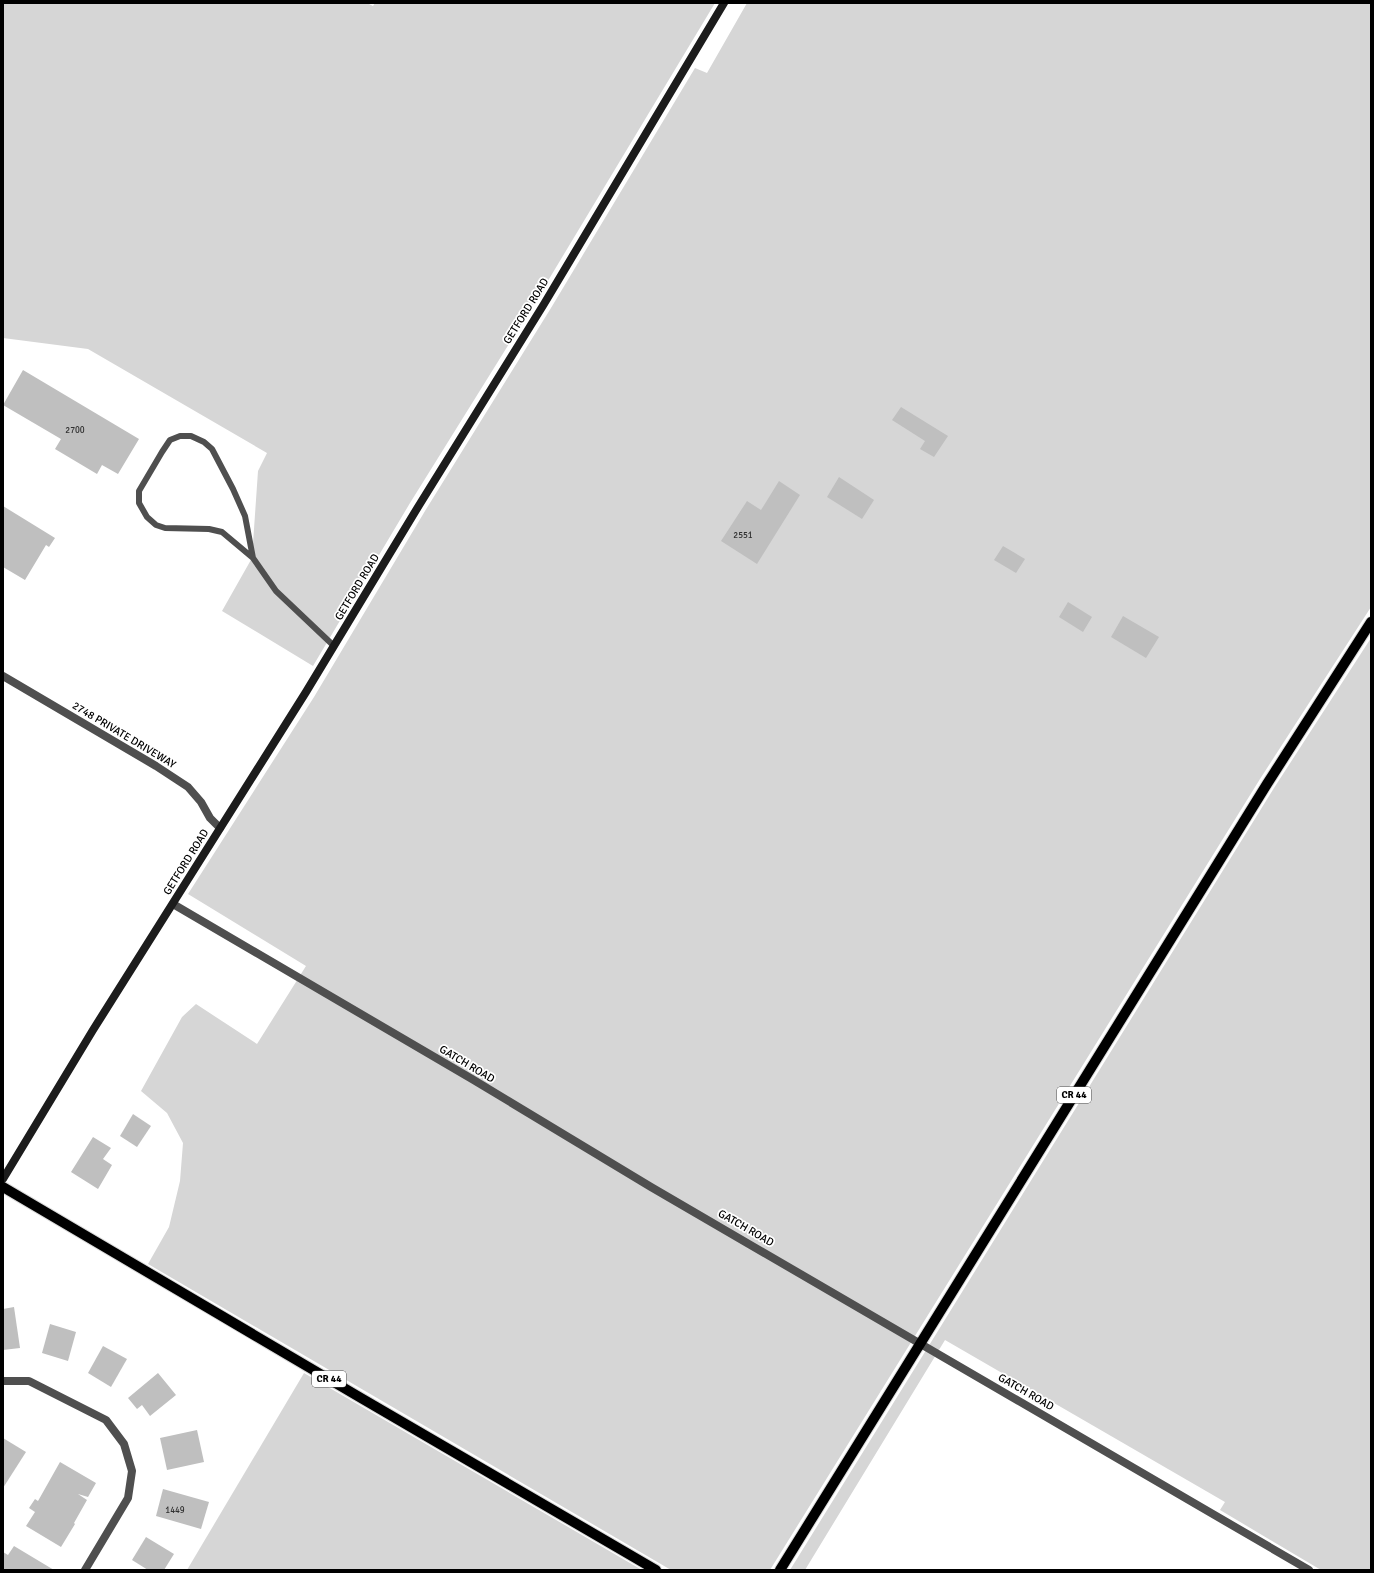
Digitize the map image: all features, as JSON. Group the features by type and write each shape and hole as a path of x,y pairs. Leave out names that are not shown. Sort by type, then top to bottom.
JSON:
{"main road":[{"name":"CR 44","path":"780,1570 1267,784 1371,622"},
{"name":"CR 44","path":"3,1187 656,1570"}],"street":[{"name":"GETFORD ROAD","path":"3,1179 93,1030 334,646 544,304 724,3"},
{"name":"2748 PRIVATE DRIVEWAY","path":"3,676 156,766 188,788 201,802 210,818 220,828"},
{"name":"GATCH ROAD","path":"172,904 472,1079 651,1187 1309,1570"},
{"path":"3,1381 29,1381 106,1420 124,1444 132,1471 128,1498 85,1570"}],"lane":[{"path":"253,558 245,516 212,449 204,442 191,436 180,436 170,440 139,491 139,503 147,517 156,525 165,528 209,529 222,532 253,558 276,591 334,646"}],"shaded area":[{"path":"3,3 367,3 373,6 375,3 715,3 537,299 410,503 313,666 222,611 252,558 258,471 267,453 88,349 3,338"},
{"path":"747,3 1371,3 1371,607 1260,779 770,1570 671,1570 148,1264 169,1227 180,1181 183,1143 167,1113 141,1091 182,1017 196,1004 257,1044 306,966 188,894 314,697 425,511 551,308 695,68 707,73"},
{"path":"1371,638 1371,1570 1321,1570 1220,1510 1225,1502 945,1340 805,1570 790,1570 1274,788"},
{"path":"304,1373 642,1570 187,1570"}],"building":[{"path":"23,370 139,439 118,474 102,465 97,474 55,449 61,439 3,405"},
{"path":"901,407 948,436 934,457 920,449 925,441 892,420"},
{"path":"839,477 874,500 862,519 827,497"},
{"path":"779,481 800,495 757,564 721,541 747,501 761,510"},
{"path":"3,506 55,538 49,547 46,545 25,580 3,567"},
{"path":"1003,546 1025,559 1016,573 994,560"},
{"path":"1068,602 1092,617 1083,632 1059,617"},
{"path":"1123,616 1159,637 1146,658 1111,637"},
{"path":"133,1114 151,1126 137,1147 120,1136"},
{"path":"93,1137 111,1148 103,1159 112,1165 98,1189 71,1172"},
{"path":"14,1307 20,1348 3,1350 3,1309"},
{"path":"50,1324 76,1332 68,1361 42,1353"},
{"path":"103,1346 127,1359 111,1387 88,1373"},
{"path":"158,1373 176,1395 150,1416 142,1405 137,1409 128,1398"},
{"path":"197,1430 204,1462 167,1470 160,1438"},
{"path":"3,1438 26,1452 3,1488"},
{"path":"60,1462 96,1483 88,1497 78,1494 87,1500 61,1547 26,1526 35,1512 29,1508 35,1499 38,1501"},
{"path":"163,1489 209,1502 201,1529 156,1516"},
{"path":"146,1537 174,1554 164,1570 148,1570 132,1560"},
{"path":"14,1546 54,1570 3,1570 3,1552 8,1555"}]}
